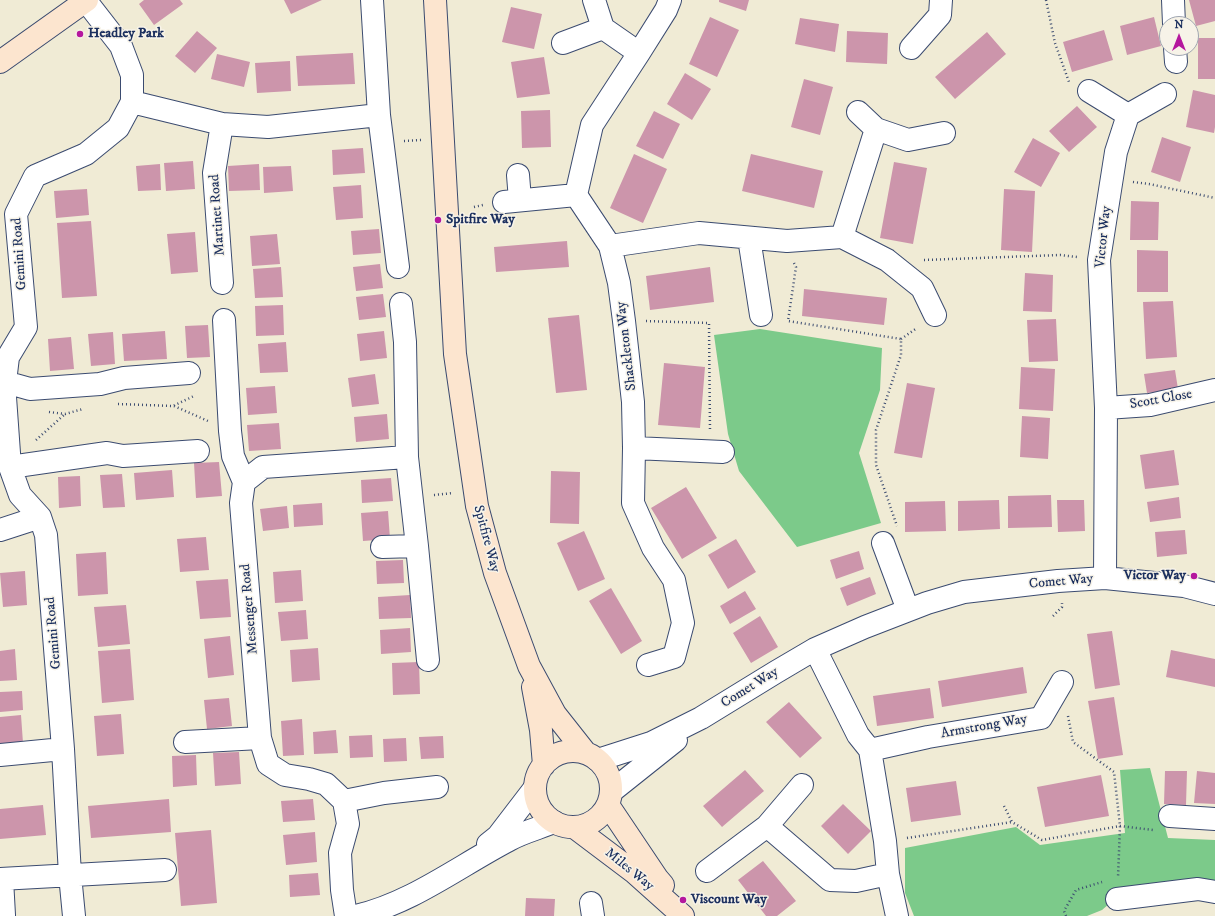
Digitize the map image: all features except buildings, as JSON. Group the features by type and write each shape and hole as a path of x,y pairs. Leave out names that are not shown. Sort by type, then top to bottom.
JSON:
{"street":[{"path":"0,62 86,0"},
{"name":"Gemini Road","path":"74,916 70,875 63,749 46,535 40,517 20,494 10,463 3,385 8,357 26,326 16,214 35,176 86,154 118,128 132,102 132,75 121,46 86,0"},
{"path":"372,0 379,116 398,267"},
{"name":"Spitfire Way","path":"435,0 455,354 477,506 495,573 529,666 555,714 592,756"},
{"path":"594,0 603,28 639,53"},
{"path":"518,175 512,201 576,195 592,126 666,10 670,0"},
{"path":"911,48 940,16 941,0"},
{"path":"1173,0 1174,16"},
{"path":"564,43 603,28"},
{"path":"1089,91 1128,115 1165,94"},
{"path":"132,102 222,124 268,127 379,116"},
{"path":"858,112 876,129 908,140 944,133"},
{"name":"Victor Way","path":"1105,578 1106,408 1099,260 1116,152 1128,115"},
{"name":"Martinet Road","path":"222,124 214,173 222,283"},
{"path":"842,237 876,129"},
{"name":"Shackleton Way","path":"576,195 610,246 619,283 633,402 633,503 653,548 674,580 683,623 674,656 648,665"},
{"path":"610,246 699,233 787,241 842,237 887,260 922,288 935,315"},
{"path":"749,238 761,315"},
{"path":"401,304 405,342 407,457 428,660"},
{"path":"224,320 230,431 233,456 244,482 263,467 407,457"},
{"path":"3,385 30,389 100,384 124,378 188,373"},
{"name":"Scott Close","path":"1106,408 1150,405 1215,390"},
{"path":"634,448 717,451"},
{"path":"10,463 107,453 123,456 198,451"},
{"name":"Messenger Road","path":"244,482 241,503 260,738 268,764 285,776 310,779 326,784 344,801"},
{"path":"0,530 40,517"},
{"path":"891,537 908,610"},
{"path":"382,547 417,546"},
{"name":"Comet Way","path":"592,756 651,743 701,718 815,649 908,610 964,592 1058,581 1105,578 1184,586 1215,594"},
{"path":"815,649 858,735 870,750 885,841 888,874 897,916"},
{"name":"Spitfire Way","path":"529,666 541,730 544,765"},
{"name":"Armstrong Way","path":"870,750 928,737 1041,718 1062,682"},
{"name":"Comet Way","path":"610,798 701,718"},
{"path":"186,742 260,738"},
{"path":"0,755 63,749"},
{"path":"458,869 498,836 534,789 537,776 549,759 559,753 572,750 592,756"},
{"name":"Miles Way","path":"592,756 604,765 610,778 610,798 657,878 690,916"},
{"path":"707,871 767,826 802,785"},
{"path":"346,916 342,890 340,853 348,824 344,801 384,793 437,787"},
{"name":"Miles Way","path":"534,789 538,806 546,817 564,824 636,873 682,916"},
{"path":"356,916 371,913 410,897 510,839 564,824 580,827 592,822 600,816 610,798"},
{"path":"1165,823 1215,820"},
{"path":"767,826 830,880 856,881 888,874"},
{"path":"4,915 1,879 165,870"},
{"path":"1114,889 1198,889 1215,892"}],"path":[{"path":"1046,0 1055,43 1069,82 1089,91"},
{"path":"1111,180 1149,184 1215,198"},
{"path":"787,241 796,268 788,321 901,339 901,355 876,430 876,465 891,537"},
{"path":"924,260 1060,255 1099,260"},
{"path":"624,321 709,323 717,451"},
{"path":"173,406 230,431"},
{"path":"10,463 65,414"},
{"path":"1062,682 1073,742 1114,772 1120,826 1118,876 1114,889"},
{"path":"1004,806 1012,822 1042,840 1120,826 1165,823"},
{"path":"885,841 1012,822"},
{"path":"1114,889 1118,876"},
{"path":"1066,916 1064,911 1076,890 1104,881"}],"green space":[{"path":"760,329 882,348 880,390 859,453 881,523 797,547 739,471 728,434 714,335"},
{"path":"1150,768 1168,838 1215,840 1215,891 1125,890 1102,910 1087,916 914,916 905,893 905,848 1016,827 1040,845 1125,833 1120,770"}],"place":[{"name":"Headley Park","path":"80,34"},
{"name":"Spitfire Way","path":"438,220"},
{"name":"Victor Way","path":"1194,576"},
{"name":"Viscount Way","path":"683,900"}]}
